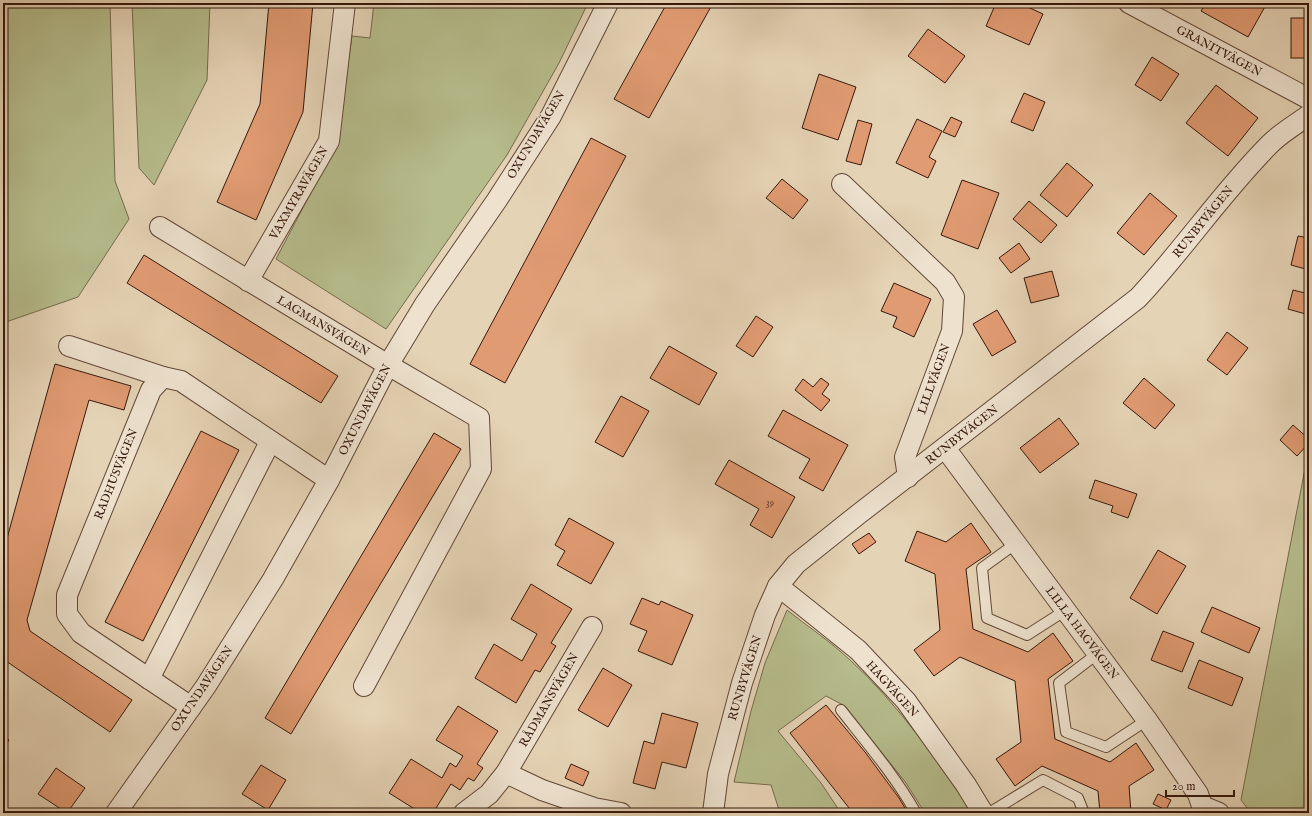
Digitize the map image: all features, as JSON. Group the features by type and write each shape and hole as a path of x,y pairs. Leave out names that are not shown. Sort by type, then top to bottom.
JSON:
{"street":[{"name":"VAXMYRAVÄGEN","path":"248,281 329,140 345,3"},
{"name":"OXUNDAVÄGEN","path":"116,813 206,686 273,579 329,480 388,365 425,304 497,200 550,116 608,3"},
{"name":"GRANITVÄGEN","path":"1130,3 1309,99"},
{"name":"RUNBYVÄGEN","path":"713,813 718,774 742,683 765,616 778,586 796,564 1138,298 1162,273 1237,179 1270,143 1309,115"},
{"name":"LILLVÄGEN","path":"842,184 945,282 954,297 952,331 905,457 908,477"},
{"name":"LAGMANSVÄGEN","path":"160,227 388,365 479,418 481,469 364,686"},
{"path":"68,346 163,377 181,381 270,442 329,480"},
{"name":"RADHUSVÄGEN","path":"163,377 151,390 67,595 67,614 81,633 191,707"},
{"path":"149,679 270,442"},
{"name":"LILLA HAGVÄGEN","path":"945,448 1147,720 1198,794 1207,811"},
{"name":"HAGVÄGEN","path":"778,586 858,650 906,702 954,767 983,813"},
{"name":"RÅDMANSVÄGEN","path":"464,813 489,794 506,773 592,627"},
{"path":"506,773 542,790 594,808 621,813"}],"lane":[{"path":"1015,544 982,568 988,618 1027,634 1066,610"},
{"path":"1098,654 1059,683 1066,732 1106,747 1147,720"},
{"path":"841,710 894,779 916,813"},
{"path":"989,813 1043,780 1078,798 1084,813"}],"green space":[{"path":"3,3 110,3 115,181 129,219 78,297 3,323"},
{"path":"132,3 210,3 207,80 154,185 139,168"},
{"path":"374,3 588,3 559,63 507,155 386,329 276,259 337,143 352,36 370,38"},
{"path":"1309,448 1309,813 1251,813 1241,800"},
{"path":"787,610 842,652 884,694 946,772 975,813 925,813 906,783 845,706 826,696 778,731 821,783 841,813 780,813 771,785 734,782 751,711 765,663"}],"building":[{"path":"269,3 313,3 303,112 256,220 217,202 260,104"},
{"path":"667,3 713,3 649,118 614,99"},
{"path":"996,3 1019,3 1043,14 1029,45 986,26"},
{"path":"1206,3 1267,3 1248,37 1201,11"},
{"path":"1291,18 1309,18 1309,58 1291,58"},
{"path":"928,29 965,56 945,83 908,56"},
{"path":"1152,57 1179,74 1161,101 1135,85"},
{"path":"819,74 856,87 838,140 802,128"},
{"path":"1216,85 1258,118 1228,156 1186,123"},
{"path":"1024,93 1045,102 1033,131 1011,122"},
{"path":"951,117 962,122 955,137 943,132"},
{"path":"917,119 942,131 929,157 936,161 928,178 896,163"},
{"path":"858,120 872,124 861,165 846,161"},
{"path":"591,138 626,156 505,383 470,364"},
{"path":"1067,163 1093,185 1067,217 1040,195"},
{"path":"782,179 808,200 793,219 766,198"},
{"path":"962,180 999,193 978,249 941,235"},
{"path":"1150,193 1177,216 1144,255 1117,233"},
{"path":"1029,201 1057,225 1041,243 1013,219"},
{"path":"1298,236 1309,238 1309,270 1291,265"},
{"path":"1019,243 1030,259 1011,273 999,258"},
{"path":"144,255 338,376 321,403 127,283"},
{"path":"1052,271 1059,296 1031,303 1024,278"},
{"path":"894,283 931,299 914,337 893,327 897,317 881,311"},
{"path":"1293,290 1309,294 1309,315 1288,309"},
{"path":"997,310 1016,342 992,356 973,324"},
{"path":"756,316 773,327 753,357 736,346"},
{"path":"1227,332 1248,348 1227,375 1207,360"},
{"path":"669,346 717,373 699,405 650,378"},
{"path":"55,364 131,386 124,410 89,400 27,620 30,631 132,700 110,732 3,659 3,553"},
{"path":"821,378 829,384 822,394 830,400 821,411 795,390 803,379 813,387"},
{"path":"1144,378 1175,405 1155,429 1123,403"},
{"path":"621,396 649,411 623,457 595,442"},
{"path":"783,410 848,445 823,491 799,478 810,459 768,436"},
{"path":"1059,418 1079,444 1040,473 1020,448"},
{"path":"1293,425 1309,439 1309,443 1297,456 1280,440"},
{"path":"201,431 239,450 143,641 105,622"},
{"path":"434,433 461,449 291,734 265,718"},
{"path":"729,460 795,497 772,538 750,525 759,509 715,484"},
{"path":"1095,480 1137,494 1128,518 1111,512 1113,506 1089,498"},
{"path":"569,518 614,543 591,584 557,565 565,551 555,545"},
{"path":"971,523 991,552 966,569 973,629 1028,652 1053,633 1073,661 1048,679 1055,739 1110,762 1136,743 1154,770 1129,786 1131,813 1100,813 1098,791 1042,766 1015,786 996,759 1021,742 1015,681 960,657 934,676 914,650 940,630 935,574 905,561 917,531 946,542"},
{"path":"869,533 876,542 859,554 852,544"},
{"path":"1158,550 1186,566 1157,614 1130,598"},
{"path":"531,584 572,609 551,643 556,646 540,672 535,670 516,703 475,678 494,644 522,661 537,634 511,619"},
{"path":"642,598 659,605 661,601 693,615 672,665 638,651 647,631 630,624"},
{"path":"1212,607 1260,628 1249,653 1201,632"},
{"path":"1163,631 1194,643 1182,672 1151,660"},
{"path":"1199,660 1243,678 1232,706 1188,688"},
{"path":"603,668 632,685 608,727 578,710"},
{"path":"826,705 865,752 899,798 908,813 853,813 790,733"},
{"path":"458,706 498,731 477,764 483,768 474,781 468,778 460,790 451,784 433,813 421,813 389,793 411,759 442,778 450,763 456,767 463,756 436,740"},
{"path":"662,713 698,723 686,768 662,762 655,789 633,783 644,741 654,744"},
{"path":"3,735 9,740 3,748"},
{"path":"571,764 589,772 583,786 565,778"},
{"path":"261,765 286,780 268,810 242,794"},
{"path":"56,768 85,788 67,813 38,794"},
{"path":"1158,794 1171,800 1166,810 1153,804"}]}
